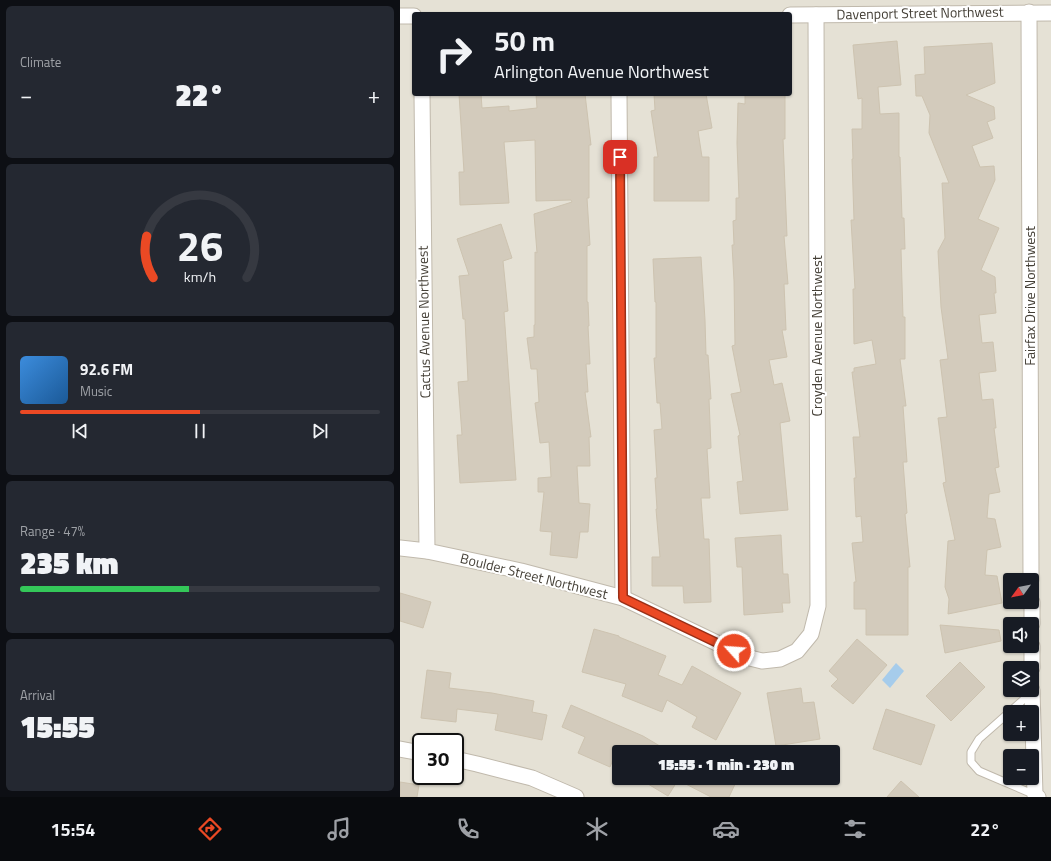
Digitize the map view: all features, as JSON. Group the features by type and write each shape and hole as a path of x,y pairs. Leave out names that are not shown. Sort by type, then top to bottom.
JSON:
{"street":[{"name":"Fairfax Drive Northwest","path":"1029,12 1031,573"},
{"name":"Davenport Street Northwest","path":"792,15 1051,13"},
{"name":"Croyden Avenue Northwest","path":"797,651 812,634 818,606 816,14"},
{"path":"400,16 412,16"},
{"name":"Cactus Avenue Northwest","path":"422,96 427,551"},
{"path":"619,96 623,598"},
{"name":"Boulder Street Northwest","path":"400,548 427,551 521,571 623,598 746,657 762,662 780,659 797,651"},
{"path":"1032,697 1036,796"},
{"path":"400,749 412,751"},
{"path":"464,761 532,778 576,797"}],"lane":[{"path":"1025,697 979,739 971,752 971,762 979,771 1036,796"}],"shaded area":[{"path":"400,0 1051,0 1051,797 400,797"}],"water":[{"path":"896,663 904,671 890,688 882,680"}],"building":[{"path":"897,41 901,85 878,87 880,114 899,113 899,157 905,249 901,249 903,317 905,317 905,359 900,359 906,406 903,406 907,462 903,462 907,513 905,514 910,567 908,567 908,635 866,635 866,609 854,609 854,582 856,582 852,543 863,542 861,516 856,517 854,478 856,478 853,437 860,437 852,372 854,372 854,368 876,364 872,340 854,344 853,289 855,289 851,220 854,220 852,129 862,129 862,98 858,99 853,45"},
{"path":"992,43 995,83 966,95 994,107 995,119 987,122 993,138 972,146 980,167 994,166 995,180 978,219 999,228 981,270 995,277 996,293 994,293 996,313 979,315 982,343 993,342 996,371 979,373 982,400 993,399 996,428 994,428 999,467 995,468 1000,492 989,494 987,518 995,519 1001,547 987,550 985,575 997,576 1002,603 948,614 949,599 945,587 948,541 955,540 943,483 946,482 938,418 947,417 940,360 948,359 941,307 938,251 945,238 942,183 949,183 929,133 930,115 922,96 916,96 915,75 925,74 924,47"},
{"path":"459,96 481,96 482,108 509,106 509,111 537,108 536,96 585,96 591,145 589,145 589,198 587,198 590,245 587,246 587,302 590,364 586,364 588,392 585,392 591,437 589,437 590,466 577,466 579,503 590,504 588,532 580,532 577,558 550,555 552,532 540,531 544,492 538,492 538,478 551,477 549,442 540,443 535,403 539,402 537,369 531,369 527,338 534,337 535,325 535,252 537,253 534,214 572,202 571,200 536,201 535,140 504,142 509,203 460,205 459,172 464,172"},
{"path":"654,96 706,96 712,128 698,131 702,157 709,157 709,201 654,201 654,157 658,157 651,111 655,110"},
{"path":"745,96 785,96 785,139 783,139 787,236 784,236 788,284 784,284 786,330 782,330 787,357 769,360 774,385 782,383 790,421 780,423 788,510 740,514 737,482 743,481 738,436 740,435 731,394 741,392 732,346 735,345 732,245 734,245 733,221 736,220 736,198 739,198 737,143 738,103 745,104"},
{"path":"501,224 512,258 503,261 508,311 504,312 516,480 460,483 457,435 462,435 458,382 468,381 465,319 463,319 459,276 469,275 457,239"},
{"path":"701,257 706,355 708,355 711,399 709,399 711,448 707,449 710,498 701,498 704,539 709,539 711,602 684,603 683,586 652,586 652,557 660,557 656,509 655,478 657,478 654,430 662,429 660,403 657,403 654,358 656,358 656,302 653,259"},
{"path":"781,535 783,574 788,574 790,603 782,603 783,612 744,615 742,567 737,567 735,538"},
{"path":"400,593 431,602 423,628 400,621"},
{"path":"940,625 999,630 1001,641 945,653"},
{"path":"594,629 619,636 666,656 658,675 682,685 692,666 741,693 716,740 692,727 697,717 667,700 662,712 622,696 626,684 582,672"},
{"path":"857,639 887,665 853,704 831,686 838,679 829,671"},
{"path":"960,662 985,687 951,721 926,696"},
{"path":"427,670 451,673 449,688 492,693 534,701 532,712 547,715 542,740 495,730 498,714 457,709 456,722 421,718"},
{"path":"801,688 803,703 814,702 820,739 776,745 767,693"},
{"path":"571,705 643,736 658,745 612,745 612,762 610,767 578,753 585,737 562,727"},
{"path":"886,709 935,725 921,765 873,749"},
{"path":"901,781 919,797 887,797"},
{"path":"400,782 419,785 417,797 400,797"},
{"path":"650,785 675,785 668,796"},
{"path":"688,785 735,785 729,797 711,797"}],"route":[{"path":"620,157 623,598 734,651"}]}
